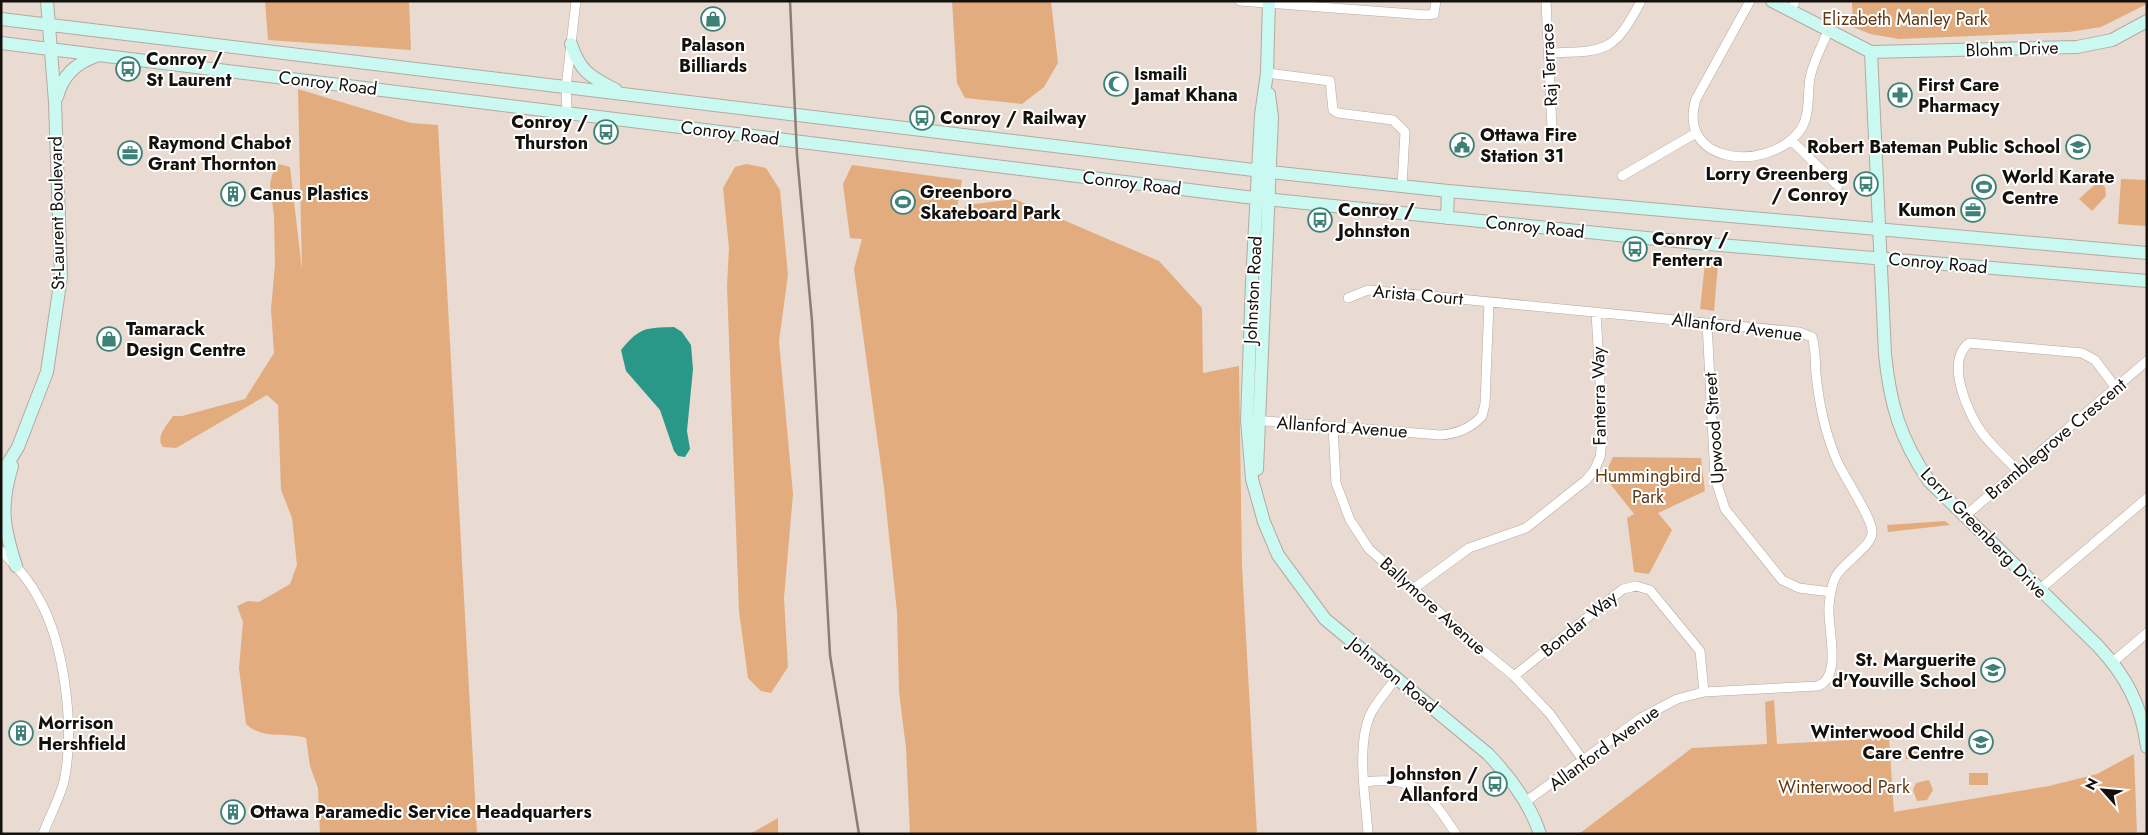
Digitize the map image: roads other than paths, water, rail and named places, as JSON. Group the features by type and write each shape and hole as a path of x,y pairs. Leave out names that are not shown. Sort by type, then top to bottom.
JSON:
{"main road":[{"name":"St-Laurent Boulevard","path":"1,475 18,447 46,372 61,277 55,102 47,1"},
{"path":"1772,1 1793,6 1828,31 1871,52"},
{"name":"Johnston Road","path":"1269,2 1267,73 1272,117 1264,171 1253,420 1260,506 1278,555 1304,593 1325,619 1488,754 1509,777 1525,802 1540,834"},
{"name":"Conroy Road","path":"1,19 1264,171 1448,191 2147,253"},
{"name":"Blohm Drive","path":"1871,52 2077,47 2112,40 2147,21"},
{"name":"Conroy Road","path":"1,43 1263,199 1696,243 2147,280"},
{"path":"571,44 576,61 589,75 628,95"},
{"name":"Lorry Greenberg Drive","path":"1871,52 1886,373 1888,392 1898,426 1916,462 1929,481 2122,672 2140,710 2147,747"},
{"path":"55,102 59,88 73,67 98,55"},
{"path":"1446,218 1448,191"},
{"path":"1,463 18,447"},
{"path":"16,566 7,539 3,499 18,447"}],"street":[{"path":"567,113 566,87 576,1"},
{"path":"1240,1 1426,15 1434,14 1436,1"},
{"name":"Raj Terrace","path":"1546,1 1552,128"},
{"path":"1549,53 1596,51 1615,43 1626,29 1641,1"},
{"path":"1750,1 1696,99 1691,113 1696,133 1710,149 1745,157 1764,156 1791,140 1804,124 1810,77 1828,31"},
{"path":"1267,73 1330,81 1333,110 1338,113 1393,120 1399,124 1405,132 1402,186"},
{"path":"1622,176 1696,133"},
{"path":"1791,140 1838,186"},
{"name":"Arista Court","path":"1348,298 1368,290 1489,302"},
{"name":"Allanford Avenue","path":"1253,420 1440,435 1453,434 1475,424 1482,416 1485,404 1489,302 1799,332 1812,337 1819,395 1830,440 1845,478 1866,510 1873,533 1869,542 1850,559 1837,575 1831,592 1829,612 1832,668 1830,675 1823,684 1752,691 1704,692 1677,699 1657,708 1525,802"},
{"name":"Fanterra Way","path":"1413,589 1469,548 1526,528 1585,481 1594,471 1600,458 1603,434 1596,312"},
{"name":"Upwood Street","path":"1707,323 1715,478 1725,509 1782,580 1799,588 1831,592"},
{"path":"2017,470 1982,433 1963,396 1957,359 1962,348 1969,343 2082,353 2095,360 2116,388"},
{"name":"Bramblegrove Crescent","path":"1965,516 2147,361"},
{"name":"Ballymore Avenue","path":"1333,426 1336,483 1350,520 1369,549 1514,676 1550,714 1583,760"},
{"path":"2039,590 2147,498"},
{"path":"1,551 16,566 39,598 49,619 59,650 67,704 68,727 64,782 43,834"},
{"name":"Bondar Way","path":"1514,676 1623,589 1636,586 1650,590 1700,651 1704,692"},
{"path":"2114,662 2147,633"},
{"path":"1368,834 1363,748 1369,717 1396,678"},
{"path":"1365,782 1388,780 1410,784 1431,800 1456,834"}],"water":[{"path":"674,327 682,332 691,345 693,369 687,431 690,449 685,457 678,456 674,451 660,410 626,371 621,350 633,337 644,330"}],"railway":[{"path":"790,1 797,155 812,321 830,655 859,834"}],"place":[{"name":"Palason Billiards","path":"713,19"},
{"name":"Conroy / St Laurent","path":"128,69"},
{"name":"Ismaili Jamat Khana","path":"1116,84"},
{"name":"First Care Pharmacy","path":"1900,95"},
{"name":"Conroy / Railway","path":"922,118"},
{"name":"Conroy / Thurston","path":"606,132"},
{"name":"Ottawa Fire Station 31","path":"1462,145"},
{"name":"Robert Bateman Public School","path":"2078,147"},
{"name":"Raymond Chabot Grant Thornton","path":"130,153"},
{"name":"Lorry Greenberg / Conroy","path":"1866,184"},
{"name":"World Karate Centre","path":"1984,187"},
{"name":"Canus Plastics","path":"233,194"},
{"name":"Greenboro Skateboard Park","path":"903,202"},
{"name":"Kumon","path":"1973,210"},
{"name":"Conroy / Johnston","path":"1320,220"},
{"name":"Conroy / Fenterra","path":"1635,249"},
{"name":"Tamarack Design Centre","path":"109,339"},
{"name":"St. Marguerite d'Youville School","path":"1993,670"},
{"name":"Morrison Hershfield","path":"21,733"},
{"name":"Winterwood Child Care Centre","path":"1981,742"},
{"name":"Johnston / Allanford","path":"1495,784"},
{"name":"Ottawa Paramedic Service Headquarters","path":"233,812"}],"park label":[{"name":"Elizabeth Manley Park","path":"1905,19"},
{"name":"Hummingbird Park","path":"1648,486"},
{"name":"Winterwood Park","path":"1844,787"}]}
